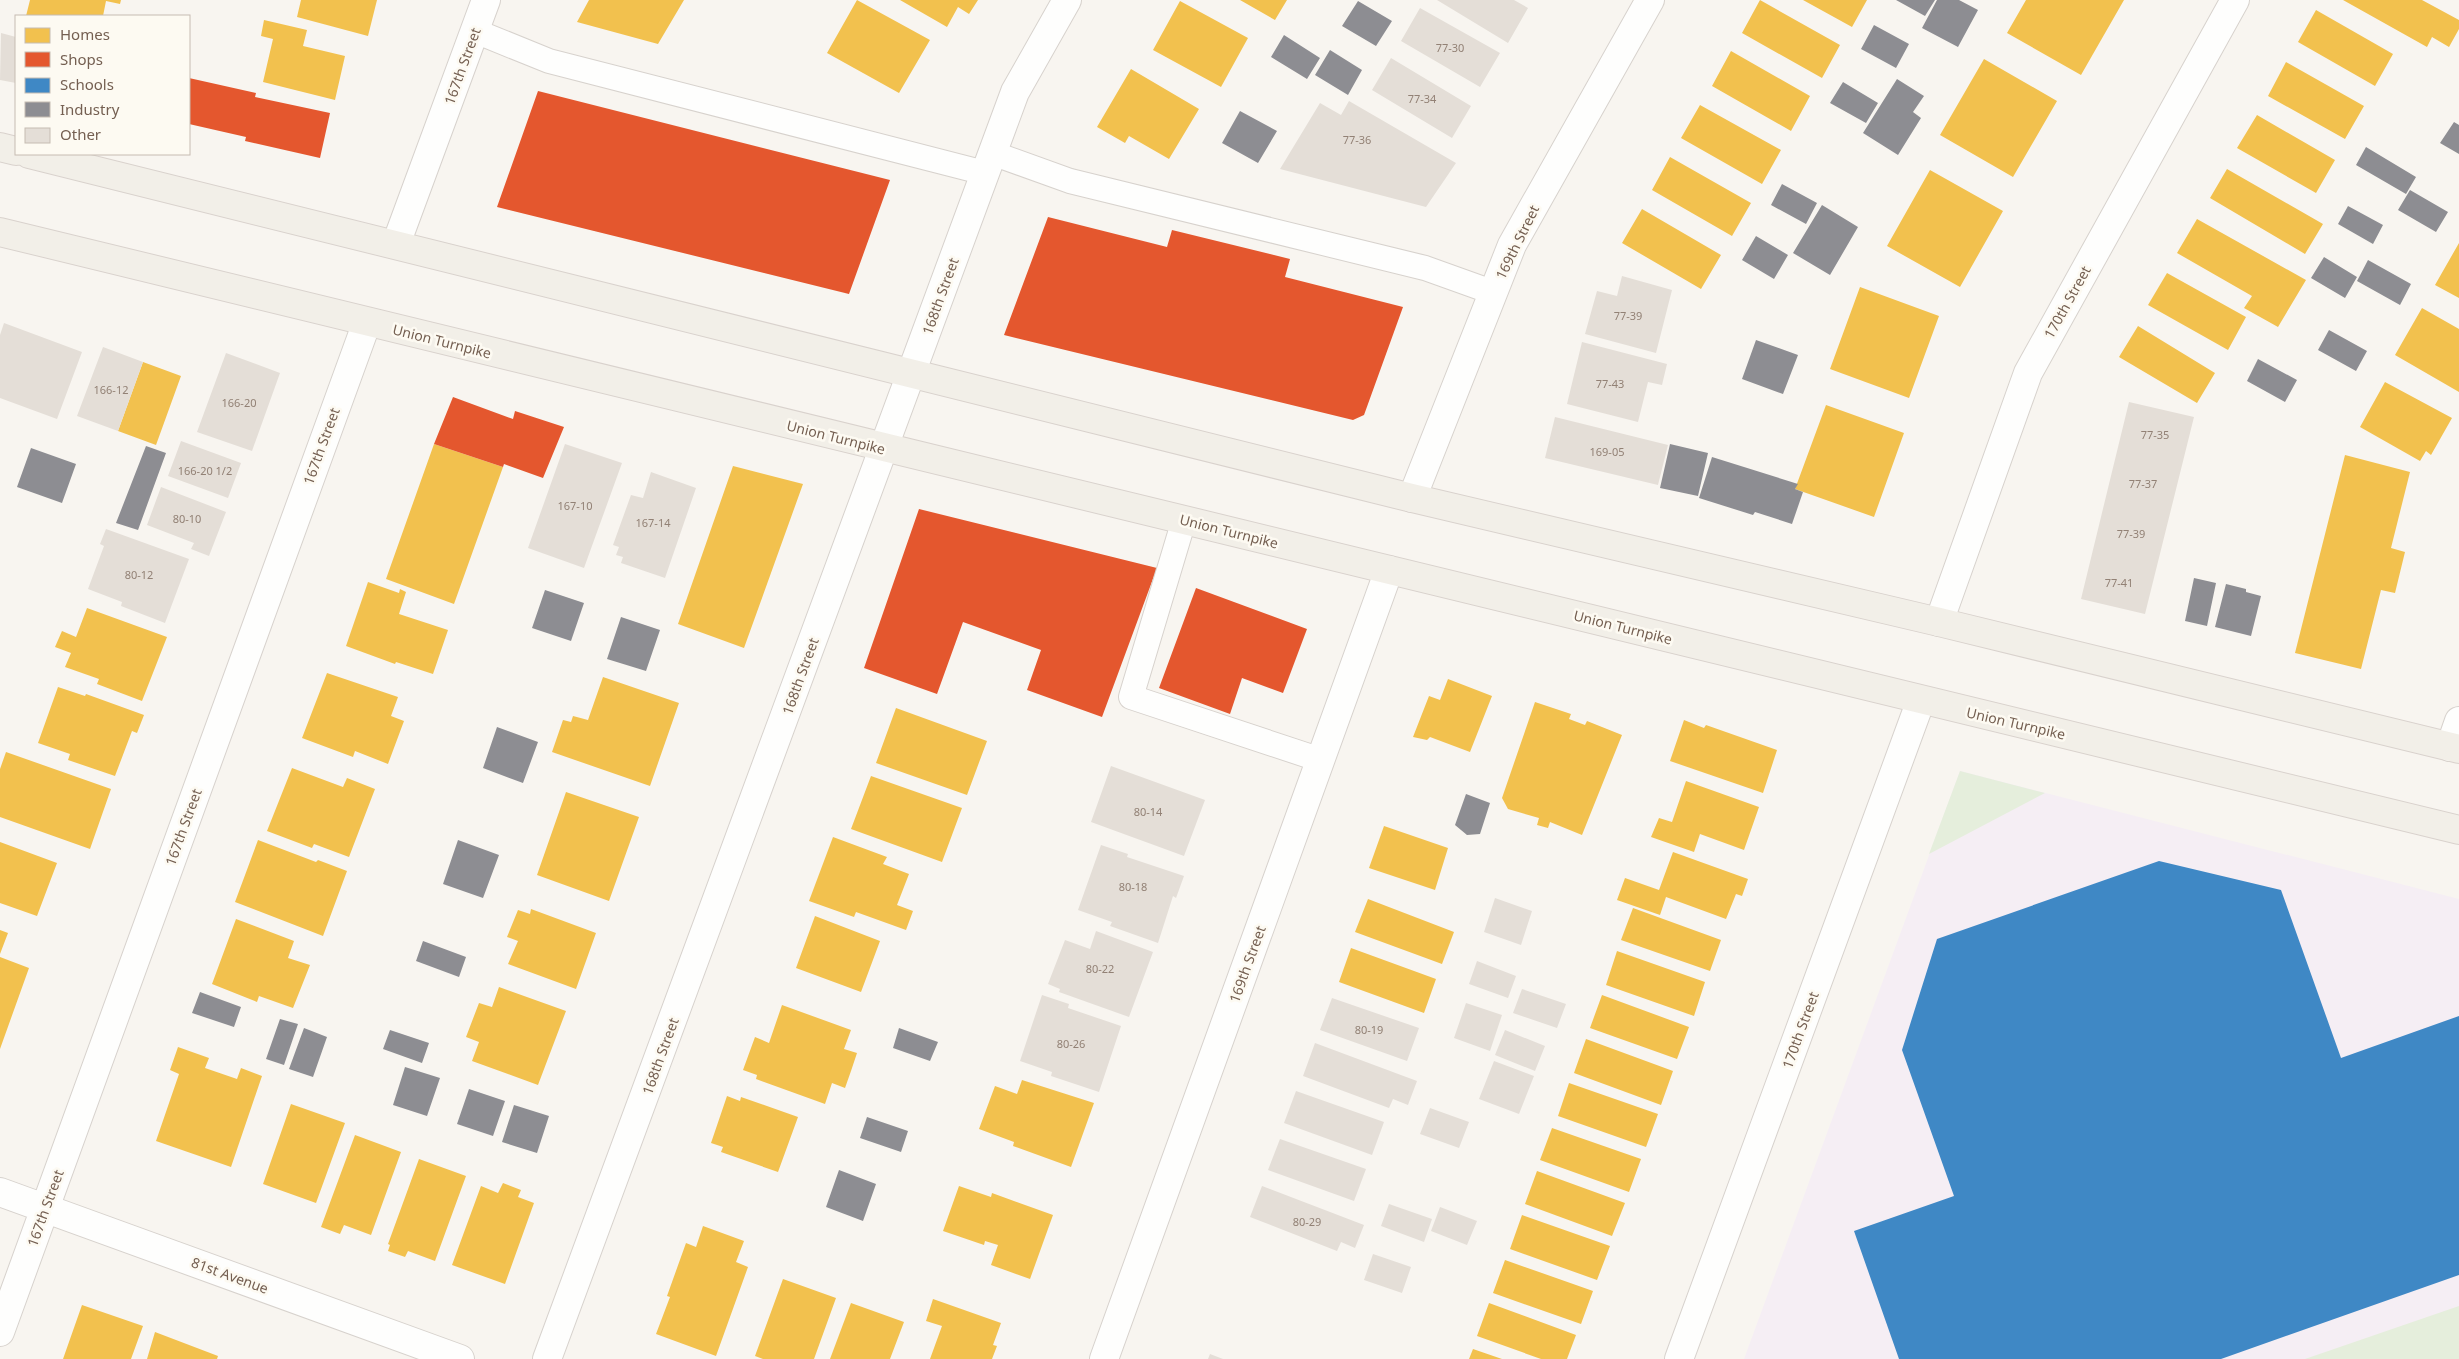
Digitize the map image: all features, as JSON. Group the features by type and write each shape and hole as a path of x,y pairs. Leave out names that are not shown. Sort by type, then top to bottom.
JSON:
{"main road":[{"path":"0,146 15,151"},
{"path":"33,155 1412,498 1939,622 2454,748"},
{"name":"Union Turnpike","path":"0,232 885,449 2459,830"}],"street":[{"name":"167th Street","path":"396,244 486,0"},
{"name":"168th Street","path":"547,1359 885,449 1015,92 1067,0"},
{"name":"169th Street","path":"1412,498 1512,245 1650,0"},
{"name":"170th Street","path":"1939,622 2028,373 2235,0"},
{"name":"167th Street","path":"0,1332 367,322"},
{"name":"169th Street","path":"1104,1359 1389,570"},
{"name":"170th Street","path":"1679,1359 1921,700"},
{"path":"2454,748 2459,722"},
{"name":"81st Avenue","path":"0,1192 460,1359"}],"lane":[{"path":"475,31 548,61 1070,181 1425,268 1492,292"},
{"path":"1184,520 1132,697 1320,760"}],"shaded area":[{"path":"1960,771 2459,899 2459,1359 1744,1359"}],"green space":[{"path":"1960,771 2045,793 1929,854"},
{"path":"2459,1306 2459,1359 2305,1359"}],"building: Homes":[{"path":"30,0 121,0 120,4 106,1 103,15 26,15"},
{"path":"301,0 377,0 368,36 297,17"},
{"path":"589,0 684,0 658,44 577,22"},
{"path":"857,0 930,40 899,93 827,53"},
{"path":"900,0 978,0 969,14 958,7 947,27"},
{"path":"1240,0 1287,0 1275,20"},
{"path":"1760,0 1840,45 1822,78 1742,33"},
{"path":"1803,0 1867,0 1852,27"},
{"path":"2026,0 2124,0 2081,75 2007,33"},
{"path":"2343,0 2422,0 2459,20 2459,29 2449,47 2432,37 2427,47"},
{"path":"1180,1 1248,38 1221,87 1153,50"},
{"path":"2316,10 2393,54 2375,86 2298,42"},
{"path":"264,20 307,30 303,46 345,56 335,100 263,82 273,39 261,36"},
{"path":"1731,51 1810,96 1791,131 1712,86"},
{"path":"1984,59 2057,101 2013,177 1940,135"},
{"path":"2286,62 2364,106 2345,139 2268,96"},
{"path":"1131,69 1199,109 1169,159 1129,136 1125,143 1097,127"},
{"path":"1700,105 1781,150 1762,184 1681,138"},
{"path":"2257,115 2335,160 2316,193 2237,148"},
{"path":"1670,157 1751,203 1732,236 1652,190"},
{"path":"2227,169 2323,224 2305,254 2210,198"},
{"path":"1930,170 2003,211 1960,287 1887,246"},
{"path":"1642,209 1721,255 1701,289 1622,243"},
{"path":"2197,219 2306,280 2278,327 2244,308 2252,296 2177,253"},
{"path":"2459,243 2459,298 2435,285"},
{"path":"2167,273 2246,317 2228,350 2148,305"},
{"path":"1860,287 1939,316 1909,398 1830,369"},
{"path":"2422,308 2459,329 2459,392 2395,355"},
{"path":"2138,326 2215,373 2197,403 2119,357"},
{"path":"143,362 181,376 156,445 118,431"},
{"path":"2385,382 2452,418 2431,455 2426,451 2420,461 2360,427"},
{"path":"1826,405 1904,433 1874,517 1795,489"},
{"path":"434,444 503,467 454,604 386,579"},
{"path":"2345,455 2410,472 2391,548 2405,552 2395,593 2381,590 2361,669 2295,653"},
{"path":"733,466 803,484 744,648 678,624"},
{"path":"368,582 399,593 400,589 406,592 399,614 448,630 433,674 396,662 395,664 346,646"},
{"path":"87,608 167,637 142,701 97,684 99,679 65,667 71,653 55,647 62,631 76,637"},
{"path":"327,673 398,697 391,716 404,721 388,764 355,751 353,757 302,738"},
{"path":"603,677 679,703 650,786 552,752 563,720 571,722 573,716 588,720"},
{"path":"1448,679 1492,696 1470,752 1430,737 1427,740 1413,737 1429,696 1440,700"},
{"path":"58,687 85,696 86,694 144,715 137,733 132,731 115,776 68,760 70,754 38,743"},
{"path":"1535,702 1571,714 1569,719 1585,725 1587,721 1622,735 1582,835 1550,822 1548,828 1537,825 1539,818 1508,809 1502,798"},
{"path":"896,708 987,741 967,795 876,763"},
{"path":"1684,720 1704,728 1706,725 1777,750 1763,793 1670,761"},
{"path":"6,752 111,789 90,849 0,817 0,769"},
{"path":"292,768 343,787 347,778 375,789 349,857 314,844 312,848 267,831"},
{"path":"871,776 962,808 942,862 851,829"},
{"path":"1686,781 1759,807 1744,850 1700,834 1694,852 1651,837 1659,818 1672,822"},
{"path":"566,792 639,817 609,901 537,875"},
{"path":"1384,826 1448,848 1435,890 1369,868"},
{"path":"833,837 887,857 883,864 909,874 897,905 913,911 906,930 856,912 854,917 809,901"},
{"path":"258,840 316,862 318,860 347,871 323,936 235,902"},
{"path":"0,842 57,863 37,916 0,903"},
{"path":"1673,852 1748,879 1742,896 1736,894 1726,919 1666,897 1660,915 1617,900 1625,878 1659,890"},
{"path":"1368,899 1454,932 1442,964 1355,932"},
{"path":"1633,908 1721,940 1710,971 1621,940"},
{"path":"531,909 596,933 576,989 508,964 518,941 507,937 518,910 530,914"},
{"path":"815,916 880,941 861,992 796,968"},
{"path":"236,919 294,941 288,958 310,965 293,1008 259,996 257,1002 212,984"},
{"path":"0,930 8,933 0,954"},
{"path":"1351,948 1436,979 1424,1013 1339,982"},
{"path":"1617,951 1705,982 1694,1016 1606,985"},
{"path":"0,957 29,968 0,1049"},
{"path":"499,987 566,1011 538,1085 472,1061 479,1042 466,1037 479,1003 492,1007"},
{"path":"1602,995 1689,1027 1677,1059 1590,1028"},
{"path":"782,1005 851,1030 844,1049 857,1053 851,1071 845,1088 832,1083 825,1104 756,1079 757,1075 743,1070 755,1037 769,1043"},
{"path":"1586,1039 1673,1071 1661,1105 1574,1073"},
{"path":"178,1047 209,1058 205,1068 237,1079 241,1068 262,1076 231,1167 156,1141 179,1074 170,1070"},
{"path":"1022,1080 1094,1103 1071,1167 1013,1146 1014,1142 979,1129 995,1086 1017,1094"},
{"path":"1569,1083 1658,1114 1646,1147 1558,1116"},
{"path":"727,1096 740,1101 741,1097 798,1117 778,1172 721,1152 723,1147 711,1143"},
{"path":"291,1104 345,1123 316,1203 263,1184"},
{"path":"1552,1128 1641,1159 1629,1192 1540,1160"},
{"path":"355,1135 401,1152 371,1235 344,1225 340,1234 321,1227"},
{"path":"419,1159 466,1176 435,1261 408,1251 405,1257 388,1251 390,1245 388,1244"},
{"path":"1537,1171 1625,1203 1612,1236 1525,1204"},
{"path":"503,1183 521,1190 518,1197 534,1203 505,1284 452,1265 481,1186 498,1193"},
{"path":"959,1186 991,1197 992,1193 1053,1215 1030,1279 991,1265 998,1245 985,1241 984,1245 943,1231"},
{"path":"1522,1215 1610,1246 1597,1280 1510,1249"},
{"path":"703,1226 744,1241 736,1262 748,1267 716,1356 656,1334 670,1297 667,1296 686,1243 696,1247"},
{"path":"1505,1260 1593,1291 1581,1324 1493,1293"},
{"path":"783,1279 836,1298 814,1359 763,1359 755,1356"},
{"path":"933,1299 1001,1323 993,1345 997,1346 992,1359 930,1359 942,1326 926,1321"},
{"path":"851,1303 904,1322 890,1359 830,1359"},
{"path":"1489,1303 1576,1335 1567,1359 1541,1359 1477,1336"},
{"path":"82,1305 143,1326 131,1359 63,1359"},
{"path":"155,1332 218,1356 217,1359 147,1359"},
{"path":"1473,1349 1502,1359 1469,1359"}],"building: Shops":[{"path":"190,78 256,93 255,97 330,113 320,158 245,141 246,137 190,124"},
{"path":"538,91 890,180 849,294 497,207"},
{"path":"1048,217 1167,247 1172,230 1290,259 1285,277 1403,307 1364,415 1353,420 1004,335"},
{"path":"453,397 513,419 515,411 564,427 543,478 504,464 503,467 434,444"},
{"path":"919,509 1157,568 1102,717 1027,690 1041,650 963,622 937,694 864,668"},
{"path":"1196,588 1307,629 1283,693 1242,678 1230,714 1159,688"}],"building: Schools":[{"path":"2159,861 2281,890 2341,1058 2459,1016 2459,1275 2221,1359 1899,1359 1854,1231 1954,1196 1902,1050 1937,939"}],"building: Industry":[{"path":"1896,0 1935,0 1925,16"},
{"path":"1937,0 1959,0 1978,10 1958,47 1922,28"},
{"path":"1358,1 1392,21 1376,46 1342,26"},
{"path":"1874,25 1909,44 1896,68 1861,49"},
{"path":"1284,35 1320,58 1307,79 1271,57"},
{"path":"1330,50 1362,70 1348,95 1315,75"},
{"path":"1897,79 1924,96 1913,112 1921,118 1898,155 1863,133"},
{"path":"1843,82 1878,103 1866,123 1830,103"},
{"path":"1240,111 1277,131 1258,163 1222,143"},
{"path":"2454,122 2459,125 2459,154 2440,143"},
{"path":"2366,147 2416,177 2406,194 2356,165"},
{"path":"1782,184 1817,203 1806,224 1771,205"},
{"path":"2410,190 2448,212 2436,232 2398,210"},
{"path":"1822,205 1858,227 1830,275 1793,253"},
{"path":"2348,206 2383,225 2373,244 2338,224"},
{"path":"1756,236 1788,255 1774,279 1742,260"},
{"path":"2324,257 2357,277 2345,298 2311,278"},
{"path":"2368,260 2411,284 2400,305 2357,281"},
{"path":"2329,330 2367,351 2356,371 2318,350"},
{"path":"1756,340 1798,355 1783,394 1742,379"},
{"path":"2258,359 2297,380 2285,402 2247,381"},
{"path":"1670,444 1708,453 1698,496 1660,488"},
{"path":"146,446 166,453 138,530 116,523"},
{"path":"31,448 76,464 62,503 17,487"},
{"path":"1712,457 1798,484 1795,489 1803,492 1792,524 1755,512 1753,515 1699,498"},
{"path":"2194,578 2216,583 2207,626 2185,621"},
{"path":"2226,584 2246,589 2246,592 2261,596 2251,636 2215,627"},
{"path":"545,590 584,603 571,641 532,628"},
{"path":"621,617 660,630 646,671 607,659"},
{"path":"497,727 538,742 523,783 483,768"},
{"path":"1466,794 1490,803 1480,834 1467,835 1455,825"},
{"path":"458,840 499,855 483,898 443,884"},
{"path":"423,941 466,957 459,977 416,961"},
{"path":"200,992 241,1007 234,1027 192,1013"},
{"path":"280,1019 298,1024 284,1065 266,1059"},
{"path":"304,1028 327,1037 313,1077 289,1069"},
{"path":"899,1028 938,1042 930,1061 893,1048"},
{"path":"390,1030 429,1043 422,1063 383,1049"},
{"path":"405,1067 440,1078 427,1116 393,1105"},
{"path":"469,1089 505,1101 493,1136 457,1124"},
{"path":"514,1105 549,1116 537,1153 502,1142"},
{"path":"867,1117 908,1131 901,1152 860,1138"},
{"path":"839,1170 876,1184 863,1221 826,1207"}],"building: Other":[{"path":"1437,0 1514,0 1528,8 1508,43"},
{"path":"1420,8 1500,53 1480,87 1401,41"},
{"path":"1,33 15,37 15,83 0,80"},
{"path":"1391,58 1471,106 1452,138 1372,90"},
{"path":"1349,101 1456,163 1426,207 1280,169 1320,103 1341,115"},
{"path":"1622,276 1672,290 1656,353 1585,334 1597,291 1617,296"},
{"path":"4,323 82,352 57,419 0,398 0,335"},
{"path":"1582,342 1667,364 1662,385 1648,382 1638,422 1567,404"},
{"path":"103,347 143,362 118,431 77,416"},
{"path":"226,353 280,373 252,451 197,432"},
{"path":"2129,402 2194,417 2145,614 2081,599"},
{"path":"1555,417 1668,445 1658,485 1545,458"},
{"path":"181,441 241,463 228,498 168,476"},
{"path":"565,444 622,463 584,568 528,548"},
{"path":"651,472 696,488 665,578 621,563 623,557 616,555 619,547 613,545 631,495 643,498"},
{"path":"161,487 226,512 209,556 191,549 194,543 147,525"},
{"path":"106,529 189,559 165,623 121,606 122,602 88,589 104,546 100,544"},
{"path":"1111,766 1205,800 1184,856 1091,822"},
{"path":"1101,845 1128,854 1127,857 1184,876 1176,898 1173,896 1158,943 1110,926 1112,922 1078,910"},
{"path":"1495,898 1532,911 1521,945 1484,932"},
{"path":"1096,931 1153,952 1129,1017 1059,992 1060,989 1048,984 1065,940 1090,949"},
{"path":"1477,961 1516,976 1508,998 1469,984"},
{"path":"1522,989 1566,1004 1557,1028 1513,1013"},
{"path":"1042,995 1069,1004 1068,1008 1121,1026 1099,1092 1051,1076 1052,1072 1020,1061"},
{"path":"1332,998 1419,1028 1407,1061 1320,1030"},
{"path":"1466,1003 1502,1015 1490,1051 1454,1038"},
{"path":"1505,1030 1545,1046 1535,1071 1495,1055"},
{"path":"1315,1043 1417,1081 1408,1105 1393,1099 1389,1108 1303,1076"},
{"path":"1494,1061 1534,1076 1519,1114 1479,1099"},
{"path":"1296,1091 1384,1122 1372,1155 1284,1123"},
{"path":"1430,1108 1469,1122 1459,1148 1420,1134"},
{"path":"1280,1139 1366,1169 1354,1201 1268,1170"},
{"path":"1262,1186 1364,1225 1355,1248 1341,1242 1337,1251 1250,1217"},
{"path":"1389,1204 1432,1219 1424,1242 1381,1226"},
{"path":"1440,1207 1477,1221 1467,1245 1431,1231"},
{"path":"1373,1254 1411,1267 1402,1293 1364,1280"},
{"path":"1210,1354 1223,1359 1208,1359"}]}
